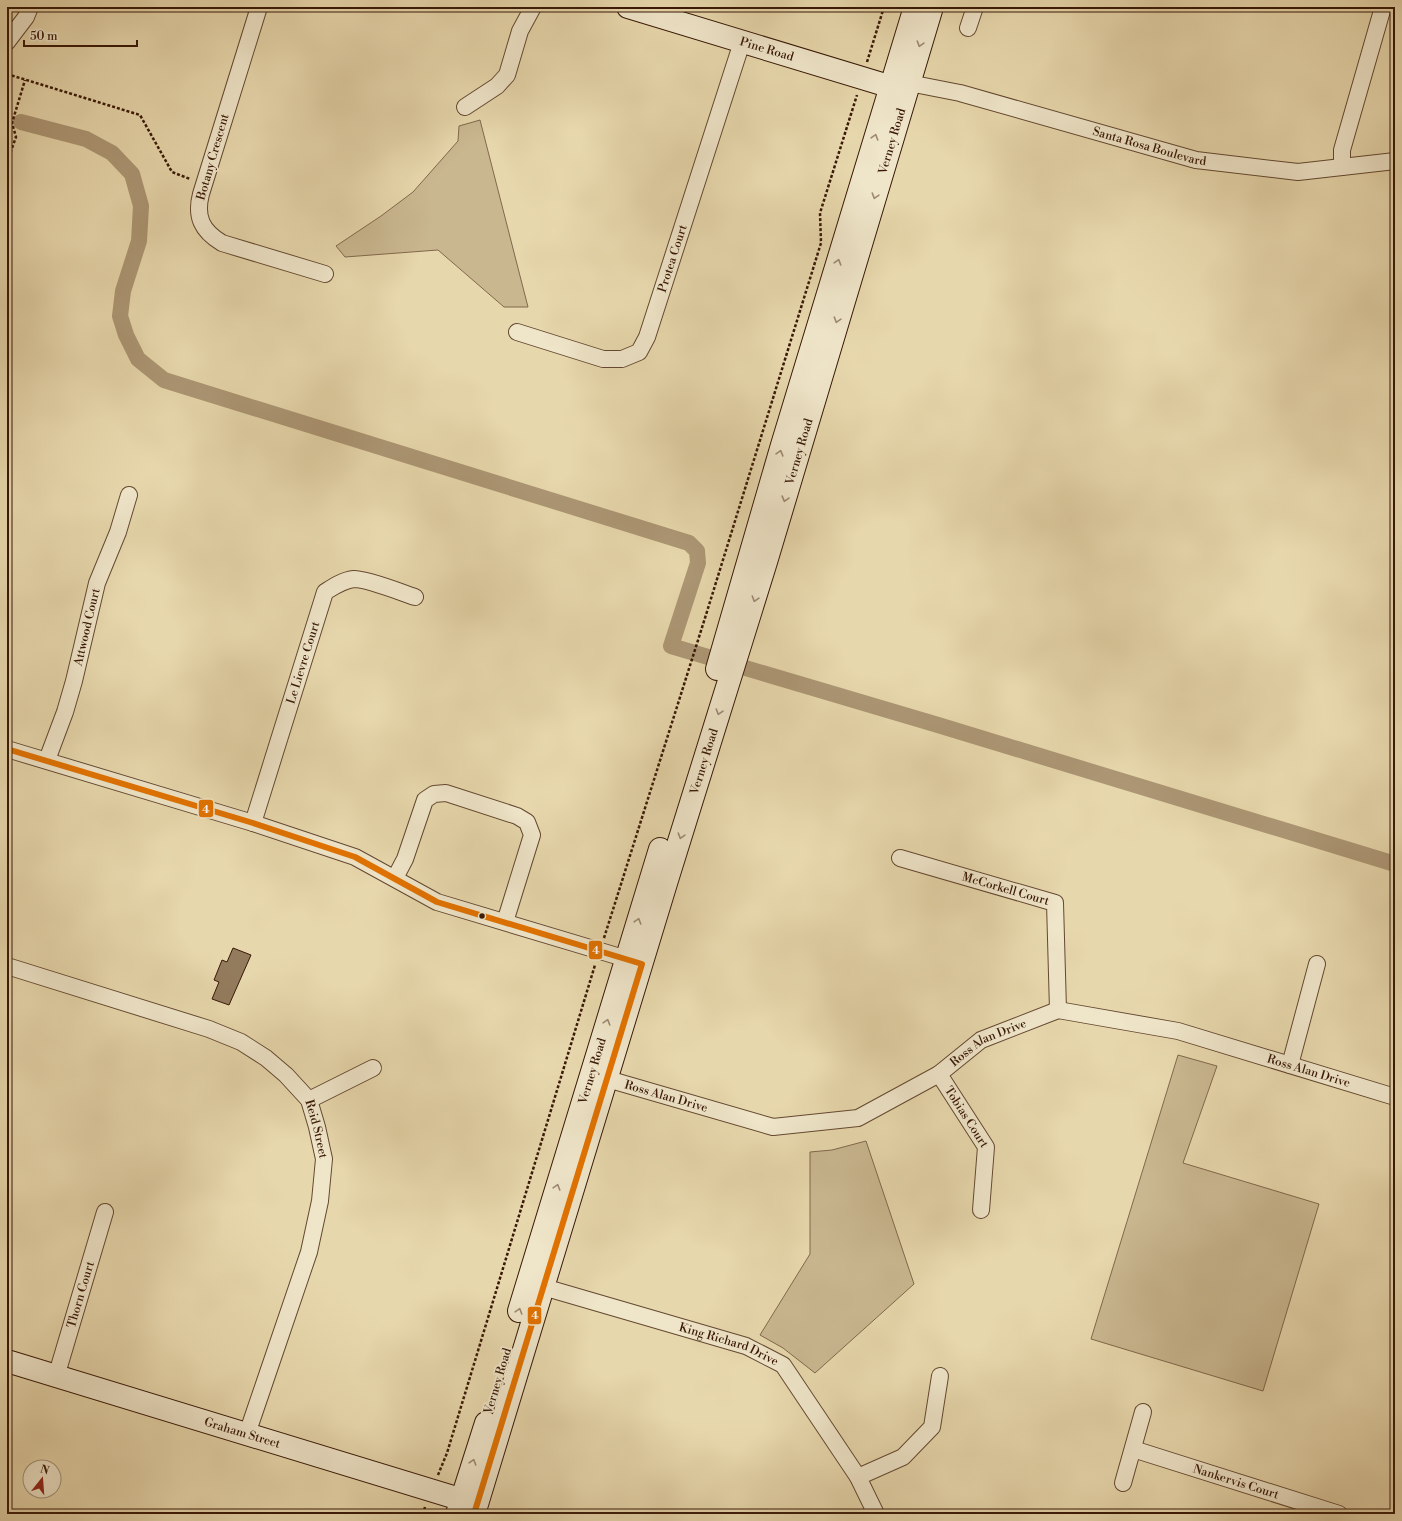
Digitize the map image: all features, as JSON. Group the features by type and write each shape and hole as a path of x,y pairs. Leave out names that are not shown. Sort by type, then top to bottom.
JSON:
{"street":[{"path":"7,42 26,17 30,7"},
{"name":"Botany Crescent","path":"259,7 204,184 199,202 199,214 204,228 216,240 222,243 325,274"},
{"path":"520,30 521,7"},
{"path":"465,107 498,86 507,75 520,30 533,7"},
{"name":"Pine Road","path":"628,7 862,78 902,87"},
{"name":"Verney Road","path":"902,87 914,7"},
{"name":"Verney Road","path":"467,1508 634,961 733,644 902,87 932,7"},
{"path":"968,28 975,7"},
{"path":"1342,167 1342,150 1383,7"},
{"name":"Protea Court","path":"516,332 603,359 622,359 639,352 647,337 742,42"},
{"name":"Santa Rosa Boulevard","path":"902,87 960,93 1196,160 1298,172 1395,161"},
{"name":"Attwood Court","path":"47,760 65,712 74,681 97,583 118,532 129,495"},
{"name":"Le Lievre Court","path":"253,823 325,592 337,584 353,579 371,583 414,597"},
{"path":"7,748 253,823 355,857 437,902 634,961"},
{"path":"395,878 405,859 423,803 431,795 446,793 517,816 527,822 532,835 505,922"},
{"name":"McCorkell Court","path":"900,858 1055,903 1058,1010"},
{"path":"1290,1065 1317,964"},
{"name":"Reid Street","path":"7,966 209,1029 240,1042 266,1058 286,1075 309,1100 324,1159 320,1201 309,1252 247,1434"},
{"name":"Ross Alan Drive","path":"599,1076 773,1127 858,1118 939,1074 981,1040 1058,1010 1178,1030 1395,1097"},
{"path":"309,1100 373,1068"},
{"name":"Tobias Court","path":"939,1074 986,1147 981,1210"},
{"name":"Thorn Court","path":"56,1377 105,1212"},
{"name":"King Richard Drive","path":"535,1285 746,1346 783,1365 858,1477 876,1514"},
{"name":"Graham Street","path":"7,1361 432,1490 467,1508"},
{"path":"858,1477 903,1457 932,1427 940,1376"},
{"path":"1123,1483 1143,1412"},
{"name":"Nankervis Court","path":"1133,1449 1339,1514"}],"path":[{"path":"423,1514 447,1453 600,951 821,243 820,213 884,7"},
{"path":"7,74 140,115 172,172 204,184"},
{"path":"7,162 16,137 12,123 25,80"}],"shaded area":[{"path":"480,120 528,307 504,307 438,250 345,257 336,246 381,216 413,192 458,141 459,126"},
{"path":"1178,1055 1217,1066 1183,1163 1319,1204 1263,1391 1091,1339"},
{"path":"866,1141 914,1284 815,1373 783,1348 760,1335 810,1254 810,1152 832,1150"}],"building":[{"path":"233,948 251,955 229,1005 212,999 219,982 214,980 222,960 227,962"}],"waterway":[{"path":"21,122 86,139 112,153 132,174 141,206 139,241 123,291 120,316 126,335 138,359 164,380 689,543 697,551 698,563 671,646 938,725 1395,864"}],"transit line":[{"name":"4","path":"7,749 253,823 355,857 437,902 642,964 474,1514"}]}
